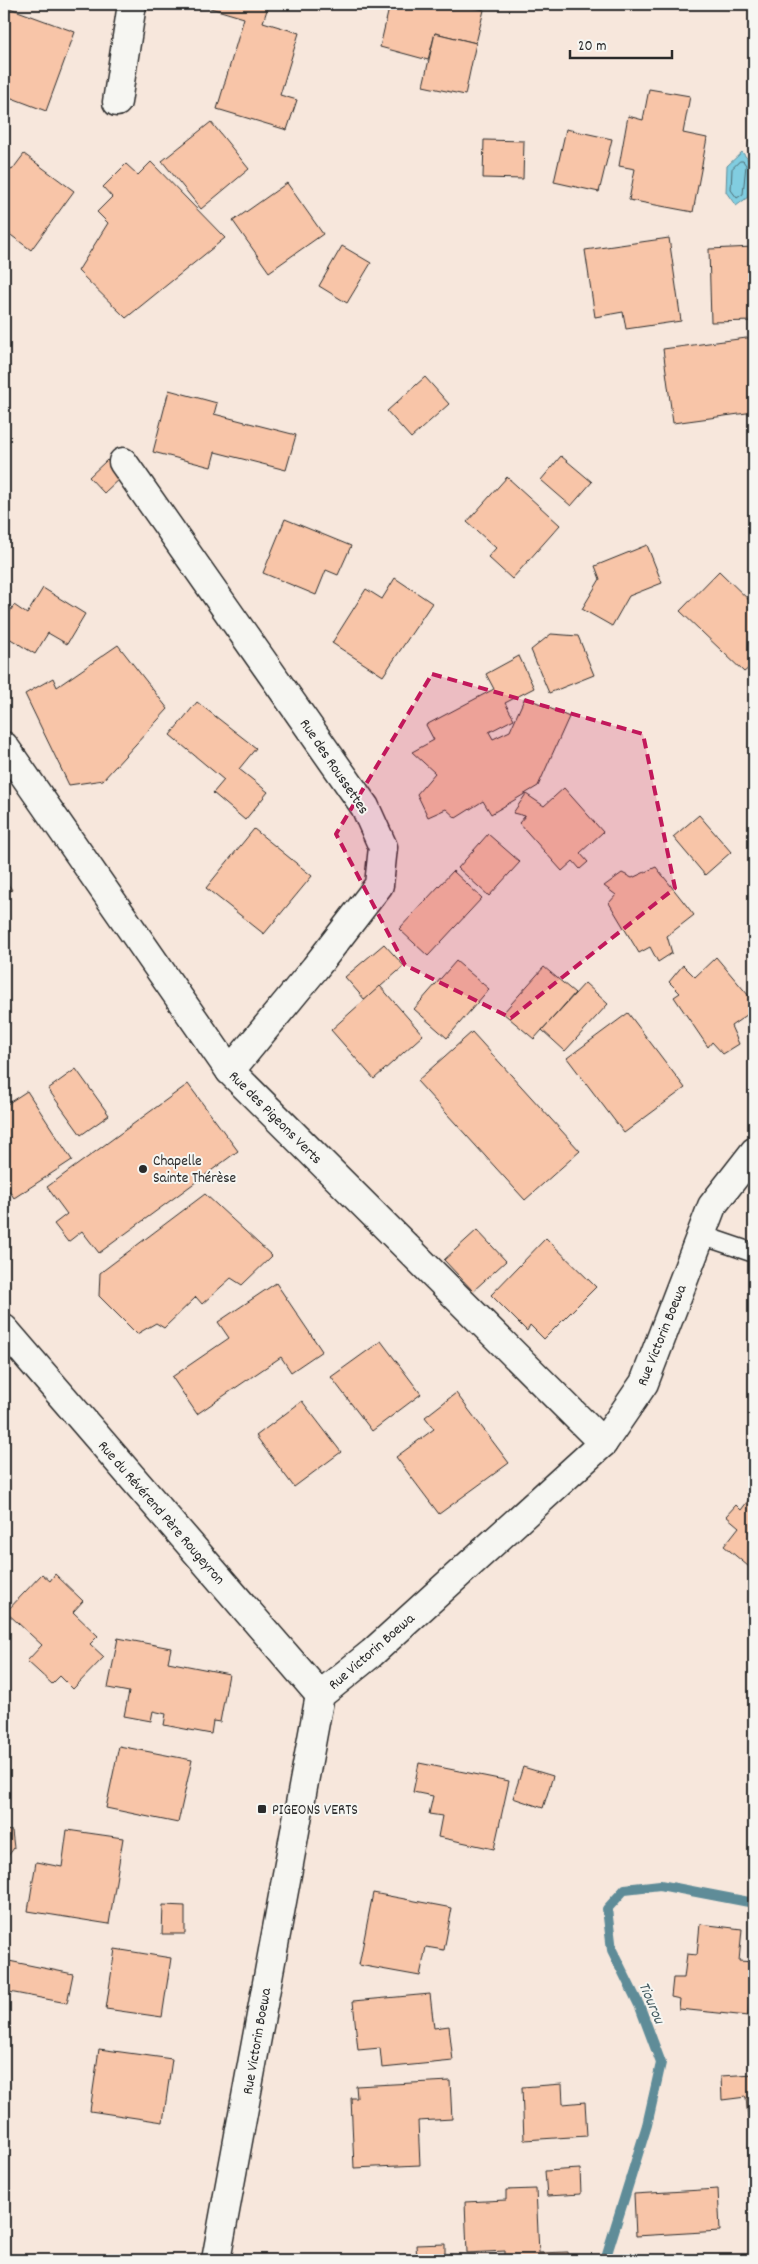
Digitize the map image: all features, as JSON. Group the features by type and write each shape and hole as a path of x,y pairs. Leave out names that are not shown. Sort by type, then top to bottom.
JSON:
{"street":[{"path":"117,102 132,4"},
{"name":"Rue des Roussettes","path":"124,462 365,807 383,846 379,884 315,968 230,1071"},
{"name":"Rue des Pigeons Verts","path":"4,746 230,1071 603,1443"},
{"name":"Rue Victorin Boewa","path":"216,2260 320,1695 372,1653 603,1443 644,1383 712,1206 754,1152"},
{"name":"Rue du Révérend Père Rougeyron","path":"4,1329 320,1695"}],"lane":[{"path":"701,1235 754,1253"}],"highlighted area":[{"path":"432,674 643,734 675,888 511,1018 405,965 336,834"}],"water":[{"path":"742,152 751,163 748,197 736,206 726,192 727,166"}],"building":[{"path":"197,4 269,4 263,22 299,33 280,95 297,100 287,130 217,109 244,18"},
{"path":"390,4 458,4 484,10 476,43 435,33 428,60 380,47"},
{"path":"580,4 644,4 644,8 580,8"},
{"path":"4,6 75,32 46,111 4,95"},
{"path":"435,33 476,43 465,95 423,86"},
{"path":"649,89 690,96 683,133 707,138 693,212 629,200 635,169 619,166 628,116 643,120"},
{"path":"211,122 249,169 201,209 162,161"},
{"path":"566,129 612,139 599,192 554,182"},
{"path":"484,140 524,141 523,179 483,178"},
{"path":"24,154 74,191 31,250 4,230 4,168 6,166 12,170"},
{"path":"151,162 225,238 126,318 78,271 108,223 97,212 112,197 103,187 126,164 138,175"},
{"path":"287,183 323,234 269,272 233,221"},
{"path":"669,238 681,321 626,329 623,312 595,317 585,250"},
{"path":"342,246 371,263 347,303 319,286"},
{"path":"754,247 754,321 711,322 709,249"},
{"path":"754,337 754,412 673,423 663,349"},
{"path":"425,377 449,404 411,438 387,411"},
{"path":"169,390 217,403 214,414 296,435 286,470 215,452 211,467 153,452"},
{"path":"561,456 592,482 571,506 541,480"},
{"path":"107,460 122,476 104,493 89,477"},
{"path":"507,477 560,525 512,579 488,557 496,548 467,522"},
{"path":"285,519 351,546 338,575 326,570 316,595 263,573"},
{"path":"647,545 662,583 629,596 612,626 582,609 600,579 595,566"},
{"path":"719,571 754,605 754,673 749,668 744,672 680,611"},
{"path":"395,578 432,603 383,676 332,643 366,589 382,599"},
{"path":"43,588 85,614 67,644 48,633 35,654 4,635 4,621 14,605 27,614"},
{"path":"551,634 578,636 594,675 549,693 531,650"},
{"path":"118,645 168,709 103,780 69,785 25,694 53,678 57,687"},
{"path":"519,656 534,688 505,703 514,719 489,732 493,739 510,731 525,697 569,717 538,786 491,814 483,801 456,818 446,809 428,817 417,794 435,773 412,752 434,740 426,725 494,689 486,674"},
{"path":"197,702 256,748 239,769 268,792 245,820 213,793 224,780 170,735"},
{"path":"564,788 603,832 580,853 588,862 580,869 573,861 562,871 519,823 525,816 513,813 526,794 544,806"},
{"path":"699,815 731,852 705,875 673,837"},
{"path":"254,829 312,876 264,934 206,888"},
{"path":"488,834 520,862 489,896 458,868"},
{"path":"656,867 694,915 667,936 672,953 658,962 650,947 639,953 609,903 616,895 604,886 622,873 632,878"},
{"path":"453,871 482,898 428,956 399,929"},
{"path":"4,878 12,890 4,895"},
{"path":"384,944 404,966 365,1000 345,977"},
{"path":"716,957 754,1002 754,1010 731,1026 739,1044 723,1054 712,1042 708,1047 674,997 680,993 669,982 683,965 695,977"},
{"path":"456,961 489,989 447,1038 414,1009"},
{"path":"544,967 575,993 534,1039 503,1013"},
{"path":"585,983 608,1004 565,1051 542,1030"},
{"path":"380,986 423,1035 374,1079 331,1030"},
{"path":"628,1013 685,1088 624,1133 567,1058"},
{"path":"472,1032 580,1151 525,1200 417,1081"},
{"path":"76,1069 109,1115 81,1135 48,1089"},
{"name":"Chapelle Sainte Thérèse","path":"188,1084 238,1151 99,1253 82,1231 68,1242 54,1224 67,1214 47,1187"},
{"path":"27,1091 72,1160 14,1198 4,1183 4,1106"},
{"path":"205,1194 272,1256 242,1285 231,1278 202,1304 196,1297 164,1328 156,1323 137,1334 99,1296 100,1273"},
{"path":"477,1230 506,1261 473,1291 444,1260"},
{"path":"546,1238 596,1287 544,1339 530,1325 527,1331 491,1295"},
{"path":"276,1283 322,1351 291,1372 281,1357 197,1414 172,1377 229,1338 218,1322"},
{"path":"381,1341 421,1394 372,1431 331,1377"},
{"path":"456,1393 509,1463 439,1514 396,1457 434,1429 425,1417"},
{"path":"302,1401 341,1452 294,1487 256,1436"},
{"path":"754,1493 754,1571 724,1546 739,1527 726,1516 736,1505 741,1510"},
{"path":"42,1574 50,1581 55,1574 83,1601 73,1612 98,1636 90,1644 104,1657 73,1689 60,1676 52,1684 27,1661 42,1645 6,1612"},
{"path":"118,1638 171,1648 168,1662 229,1674 220,1722 213,1721 211,1734 164,1725 166,1714 153,1711 151,1721 124,1716 129,1692 108,1688"},
{"path":"119,1746 192,1760 178,1823 106,1808"},
{"path":"419,1763 509,1781 494,1849 438,1837 442,1816 429,1814 433,1796 413,1792"},
{"path":"523,1767 553,1776 543,1808 513,1798"},
{"path":"4,1830 12,1831 14,1848 5,1860"},
{"path":"67,1830 123,1838 109,1924 28,1911 36,1862 62,1867"},
{"path":"373,1893 452,1908 444,1950 426,1947 420,1976 359,1965"},
{"path":"163,1905 185,1906 185,1934 162,1934"},
{"path":"700,1924 742,1929 739,1961 754,1962 748,2016 679,2009 680,1999 671,1997 673,1978 684,1978 687,1954 697,1955"},
{"path":"115,1949 171,1958 162,2017 106,2009"},
{"path":"4,1960 73,1974 67,2003 4,1991"},
{"path":"430,1994 434,2028 449,2026 453,2061 382,2068 380,2048 358,2050 353,2001"},
{"path":"99,2049 172,2059 163,2122 90,2111"},
{"path":"754,2074 754,2118 748,2119 746,2097 722,2100 721,2076"},
{"path":"450,2081 452,2119 418,2121 420,2165 354,2168 351,2098 357,2098 356,2086"},
{"path":"562,2084 563,2104 585,2102 587,2136 524,2140 522,2087"},
{"path":"754,2147 754,2186 751,2186 748,2148"},
{"path":"580,2169 581,2194 547,2196 545,2171"},
{"path":"536,2189 539,2253 568,2252 569,2260 505,2260 505,2251 467,2253 465,2202 506,2200 506,2190"},
{"path":"718,2189 720,2231 636,2236 634,2194"},
{"path":"445,2244 445,2260 417,2260 416,2245"}],"waterway":[{"name":"Tiourou","path":"605,2260 647,2125 661,2063 640,2007 612,1950 607,1909 625,1889 660,1885 754,1903"}],"place":[{"name":"Chapelle Sainte Thérèse","path":"143,1169"},
{"name":"PIGEONS VERTS","path":"262,1809"}]}
